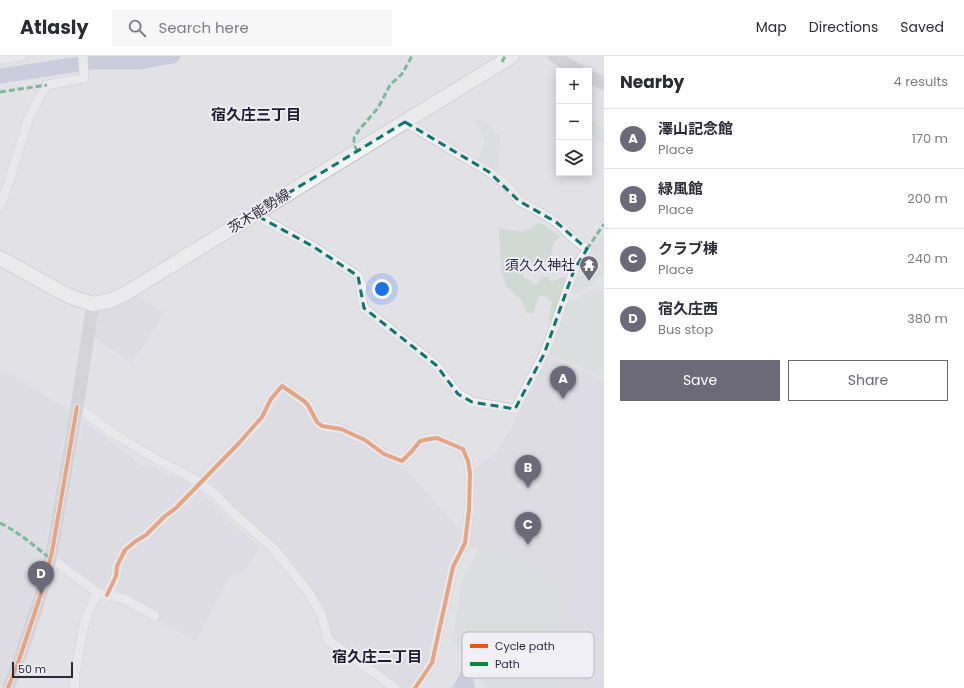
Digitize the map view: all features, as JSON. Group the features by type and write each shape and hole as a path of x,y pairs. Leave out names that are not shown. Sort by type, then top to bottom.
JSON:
{"main road":[{"name":"茨木能勢線","path":"94,304 109,301 123,295 512,56"},
{"path":"0,258 67,295 94,304"}],"street":[{"path":"0,59 22,56"},
{"path":"0,206 13,172 26,126 33,109 47,85 84,78 83,56"},
{"path":"554,56 574,68"},
{"path":"592,78 604,84"},
{"path":"254,214 314,247 358,276 362,286 364,308 436,365 458,394 472,402 516,409 544,354 574,270 587,250 556,222 519,201 504,183 489,172 405,122"},
{"path":"8,688 41,594 51,558 94,304"},
{"path":"75,688 74,678 84,624 90,608 103,594 116,576 117,566 125,550 146,535 176,508 240,442 262,417 271,399 282,386 304,401 308,405 317,422 322,426 341,429 365,440 384,454 402,461 420,441 429,439 437,438 463,449 468,461 470,473 469,510 465,543 453,567 432,663 415,688"},
{"path":"77,408 113,433 198,482 216,495 230,510 274,549 309,593 322,616 328,640 395,688"},
{"path":"51,558 103,594 125,599 155,616"}],"highlighted area":[{"path":"405,122 489,172 519,201 556,222 587,249 574,270 544,354 515,409 472,402 458,394 436,365 364,308 358,276 314,247 254,214"}],"shaded area":[{"path":"475,120 490,123 493,132 500,136 498,173 477,161 485,141"},
{"path":"592,121 594,124 604,130 604,143 592,136"},
{"path":"538,223 545,225 560,237 554,242 550,261 540,264 530,262 522,276 536,285 542,277 548,277 551,282 562,277 568,278 553,322 548,318 552,302 545,296 539,296 533,313 526,313 522,301 506,286 501,270 499,228 522,232"},
{"path":"604,235 604,269 591,251 600,237"},
{"path":"587,256 590,256 603,273 595,279 594,285 570,293 578,271"},
{"path":"598,289 604,294 604,377 548,354 567,302"},
{"path":"134,293 163,312 145,344 131,363 93,336 97,311 100,307"},
{"path":"547,356 604,380 604,688 560,688 558,678 594,678 594,632 550,632 542,582 465,543 470,473 495,453 511,429 520,408"},
{"path":"6,372 69,411 44,551 31,601 0,688 0,377"},
{"path":"284,391 302,403 315,425 340,432 363,443 408,472 462,532 459,545 449,569 435,622 428,657 413,685 408,688 401,688 336,643 327,629 324,607 285,553 248,522 222,493 208,481 232,458 261,426"},
{"path":"83,421 133,458 140,466 148,465 193,485 181,501 130,543 106,588 102,589 58,558"},
{"path":"200,491 229,521 260,547 244,573 230,576 196,641 155,619 130,597 114,590 128,554 139,545 147,541 164,522 191,502"},
{"path":"483,543 540,570 567,605 558,632 462,632 462,654 452,640 463,577"},
{"path":"480,678 567,678 570,688 487,688"}],"water":[{"path":"462,670 462,678 471,678 474,681 475,688 452,688"}],"waterway":[{"path":"0,76 92,62 141,62 173,56"}],"marked path":[{"path":"357,151 354,144 354,138 378,108 390,85 402,74 412,56"},
{"path":"502,62 505,56"},
{"path":"0,92 47,85"},
{"path":"587,249 604,224"},
{"path":"0,523 20,535 51,559"}],"cycle path":[{"path":"107,595 116,576 117,566 125,550 146,535 164,517 176,508 240,442 262,417 271,399 282,386 304,401 308,405 317,422 322,426 341,429 365,440 384,454 402,461 420,441 429,439 437,438 463,449 468,461 470,473 469,510 465,543 453,567 432,663 415,688"},
{"path":"8,688 41,594 52,552 77,407"}],"place":[{"name":"須久久神社","path":"589,282"},
{"name":"澤山記念館","path":"563,399"},
{"name":"緑風館","path":"528,488"},
{"name":"クラブ棟","path":"528,545"},
{"name":"宿久庄西","path":"41,594"}],"district":[{"name":"宿久庄三丁目","path":"256,114"},
{"name":"宿久庄二丁目","path":"377,656"}]}
